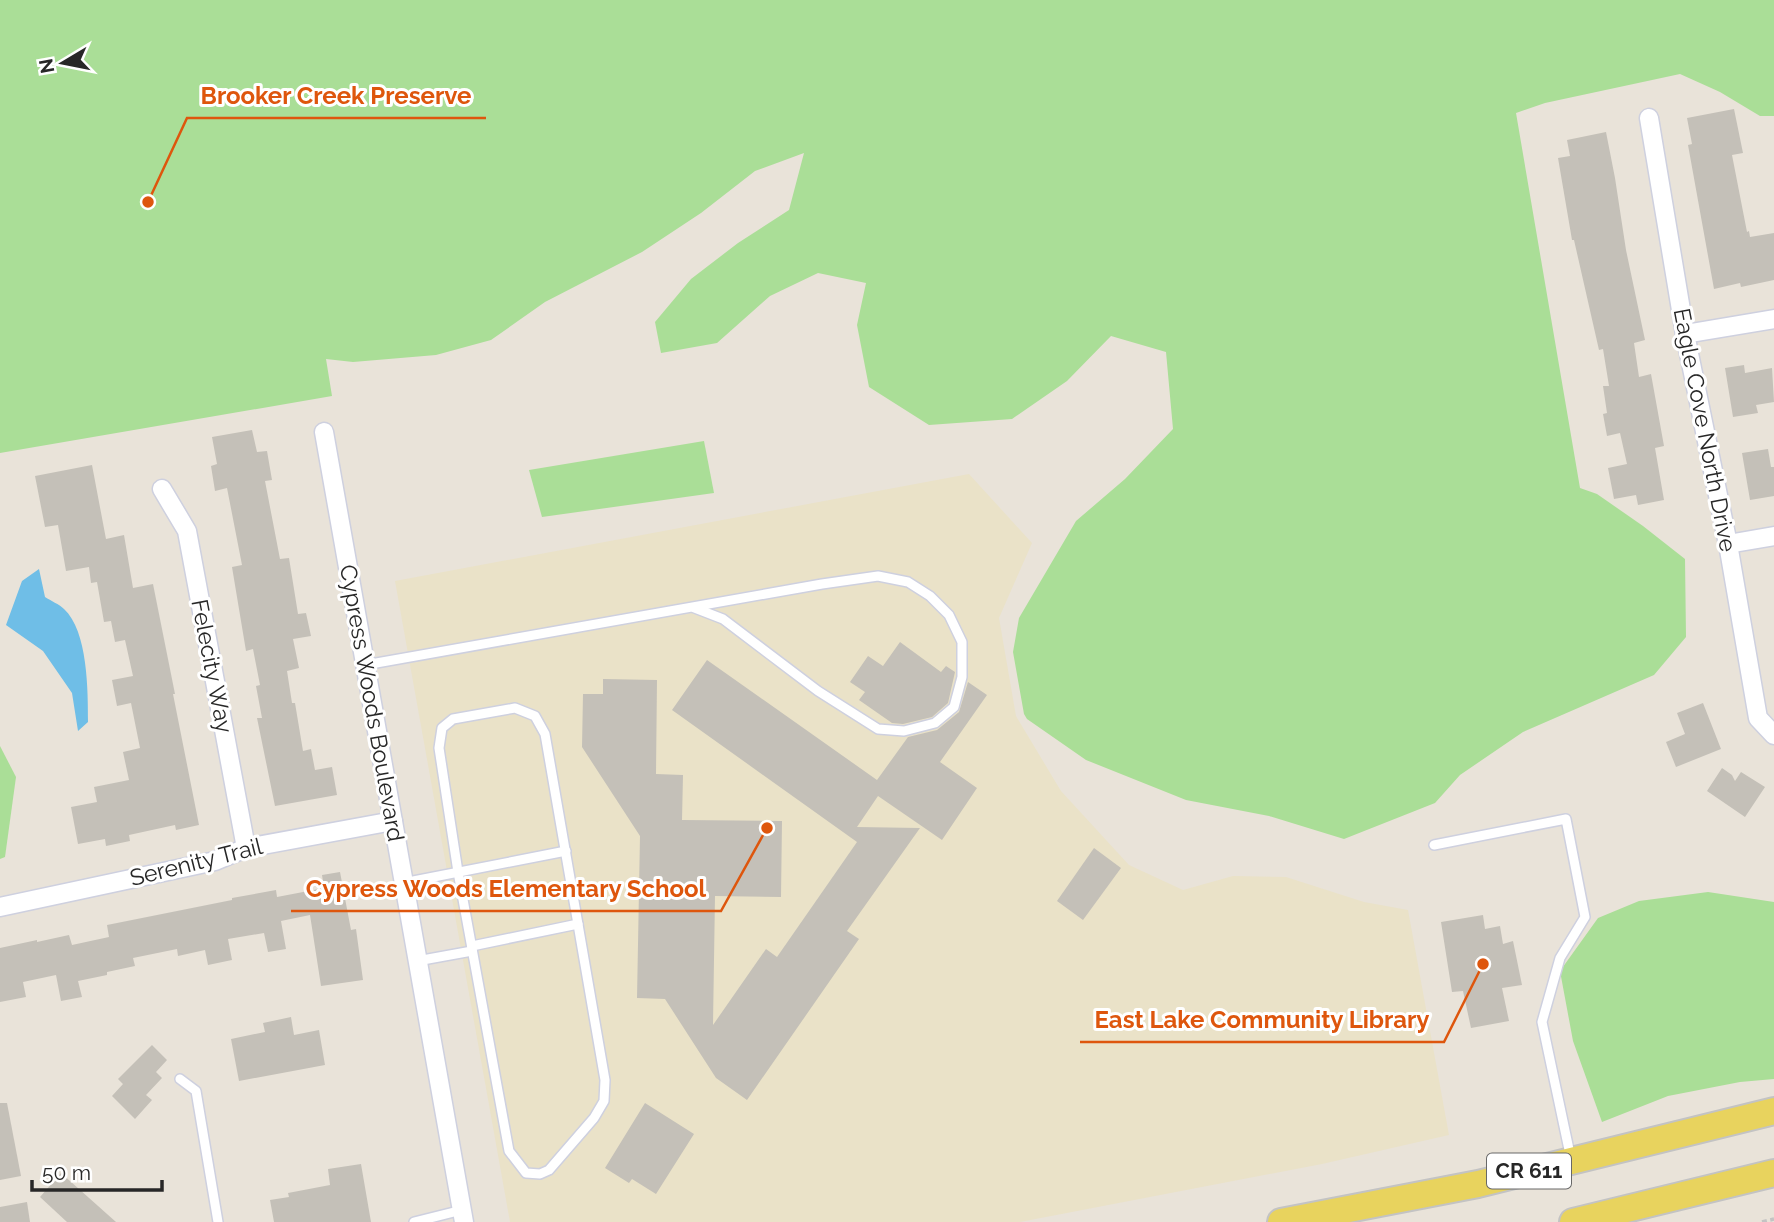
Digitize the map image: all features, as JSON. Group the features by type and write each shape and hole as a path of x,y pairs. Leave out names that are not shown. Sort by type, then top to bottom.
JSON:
{"main road":[{"name":"CR 611","path":"1281,1222 1478,1184 1774,1111"},
{"name":"CR 611","path":"1573,1222 1774,1173"}],"street":[{"name":"Eagle Cove North Drive","path":"1649,118 1685,334 1728,544 1758,718 1774,735"},
{"path":"1685,334 1774,319"},
{"name":"Cypress Woods Boulevard","path":"324,432 463,1216"},
{"name":"Felecity Way","path":"162,489 187,531 246,848"},
{"path":"1728,544 1774,536"},
{"name":"Serenity Trail","path":"0,907 215,861 246,848 393,821"}],"lane":[{"path":"365,665 692,607 822,584 878,576 908,582 930,596 948,615 961,642 962,677 954,707 935,723 904,731 878,729 818,691 723,619 692,607"},
{"path":"515,708 534,716 545,734 566,851 605,1080 604,1101 594,1118 549,1170 540,1174 526,1173 509,1151 458,872 439,748 442,728 453,719 491,711 515,708"},
{"path":"1434,845 1566,819 1585,917 1560,958 1542,1022 1572,1161"},
{"path":"403,883 566,851"},
{"path":"417,961 578,924"},
{"path":"180,1079 196,1091 218,1222"},
{"path":"414,1222 463,1216"}],"path":[{"path":"1762,1222 1774,1219"}],"shaded area":[{"path":"969,474 1032,543 999,618 1016,716 1061,791 1129,865 1183,890 1233,876 1286,877 1364,902 1408,910 1449,1135 1322,1164 1020,1222 510,1222 395,581"}],"green space":[{"path":"0,0 1774,0 1774,116 1760,116 1720,92 1680,74 1545,103 1516,113 1580,488 1597,494 1685,559 1686,637 1654,675 1523,732 1460,775 1435,803 1344,839 1269,816 1186,800 1086,760 1027,719 1024,714 1013,652 1019,618 1076,521 1125,479 1173,429 1166,352 1111,336 1067,381 1012,419 929,425 869,387 857,325 866,283 818,273 770,296 717,343 661,353 655,322 691,279 738,243 789,210 804,153 755,171 701,213 642,252 545,302 491,340 436,355 353,362 326,359 332,396 0,453"},
{"path":"704,441 714,493 542,517 529,470"},
{"path":"0,746 16,777 5,857 0,859"},
{"path":"1708,892 1774,902 1774,1079 1740,1082 1668,1096 1602,1122 1573,1041 1560,971 1598,918 1639,901"}],"water":[{"path":"39,569 45,597 62,607 72,619 82,646 87,678 88,722 78,731 72,693 43,651 6,625 22,581"}],"building":[{"path":"1734,109 1743,153 1732,155 1747,232 1749,231 1750,237 1774,233 1774,280 1714,289 1688,145 1692,144 1687,118"},
{"path":"1606,132 1645,340 1634,343 1639,377 1651,374 1664,446 1655,448 1664,500 1638,505 1636,495 1614,499 1608,468 1627,464 1620,433 1607,436 1603,414 1607,413 1603,386 1609,386 1603,349 1599,350 1572,240 1558,158 1570,156 1567,140"},
{"path":"1744,365 1745,373 1772,368 1774,402 1756,405 1758,413 1733,417 1725,368"},
{"path":"252,430 257,452 267,451 272,480 265,481 280,559 289,558 298,614 306,613 311,636 293,639 299,668 287,671 303,751 311,749 315,770 332,767 337,795 275,806 257,718 262,718 256,686 260,685 253,649 246,651 232,567 242,565 227,488 215,491 211,466 217,464 212,437"},
{"path":"1768,449 1771,467 1774,467 1774,496 1750,500 1742,453"},
{"path":"92,465 106,539 124,535 133,588 153,584 199,825 176,830 175,825 129,835 130,841 106,846 105,839 78,844 71,807 97,802 94,787 129,780 123,752 140,748 131,703 117,706 112,680 133,676 125,640 115,642 111,621 104,622 97,582 91,583 89,567 66,571 58,525 45,527 35,476"},
{"path":"900,642 941,672 946,666 955,672 948,703 932,717 903,724 892,723 859,700 865,692 850,682 868,656 883,666"},
{"path":"707,660 877,780 908,737 937,730 959,712 968,682 987,695 940,762 977,788 942,840 878,796 857,827 920,828 847,931 859,939 747,1100 716,1078 665,999 637,998 640,836 582,747 583,694 603,694 603,679 657,680 656,774 683,775 682,820 782,821 781,897 715,896 713,1025 766,949 777,957 857,842 672,710"},
{"path":"1703,703 1721,749 1676,767 1666,742 1685,734 1677,713"},
{"path":"1722,768 1732,775 1735,781 1741,772 1765,787 1745,817 1707,791"},
{"path":"1094,848 1121,868 1083,920 1057,901"},
{"path":"340,872 351,930 356,929 363,980 321,986 310,915 281,921 286,949 268,952 264,933 228,939 232,960 208,965 205,950 178,956 177,949 133,958 135,966 78,981 82,997 61,1001 56,975 23,982 26,997 0,1002 0,948 69,935 72,945 109,937 107,925 276,890 277,897 324,888 322,875"},
{"path":"1483,915 1485,929 1500,926 1503,944 1513,941 1522,985 1502,988 1509,1021 1471,1028 1463,991 1452,992 1441,922"},
{"path":"291,1017 294,1035 319,1030 325,1065 239,1081 231,1039 265,1032 263,1023"},
{"path":"152,1045 167,1060 156,1072 162,1078 146,1095 152,1100 135,1119 112,1096 123,1084 118,1079"},
{"path":"0,1103 7,1103 21,1176 0,1180"},
{"path":"645,1103 694,1134 656,1194 632,1179 629,1183 605,1168"},
{"path":"361,1164 371,1222 274,1222 270,1200 289,1197 288,1193 330,1185 328,1169"},
{"path":"61,1173 116,1222 67,1222 40,1197"},
{"path":"27,1202 30,1222 0,1222 0,1207"}],"place":[{"name":"Brooker Creek Preserve","path":"148,202"},
{"name":"Cypress Woods Elementary School","path":"767,828"},
{"name":"East Lake Community Library","path":"1483,964"}]}
